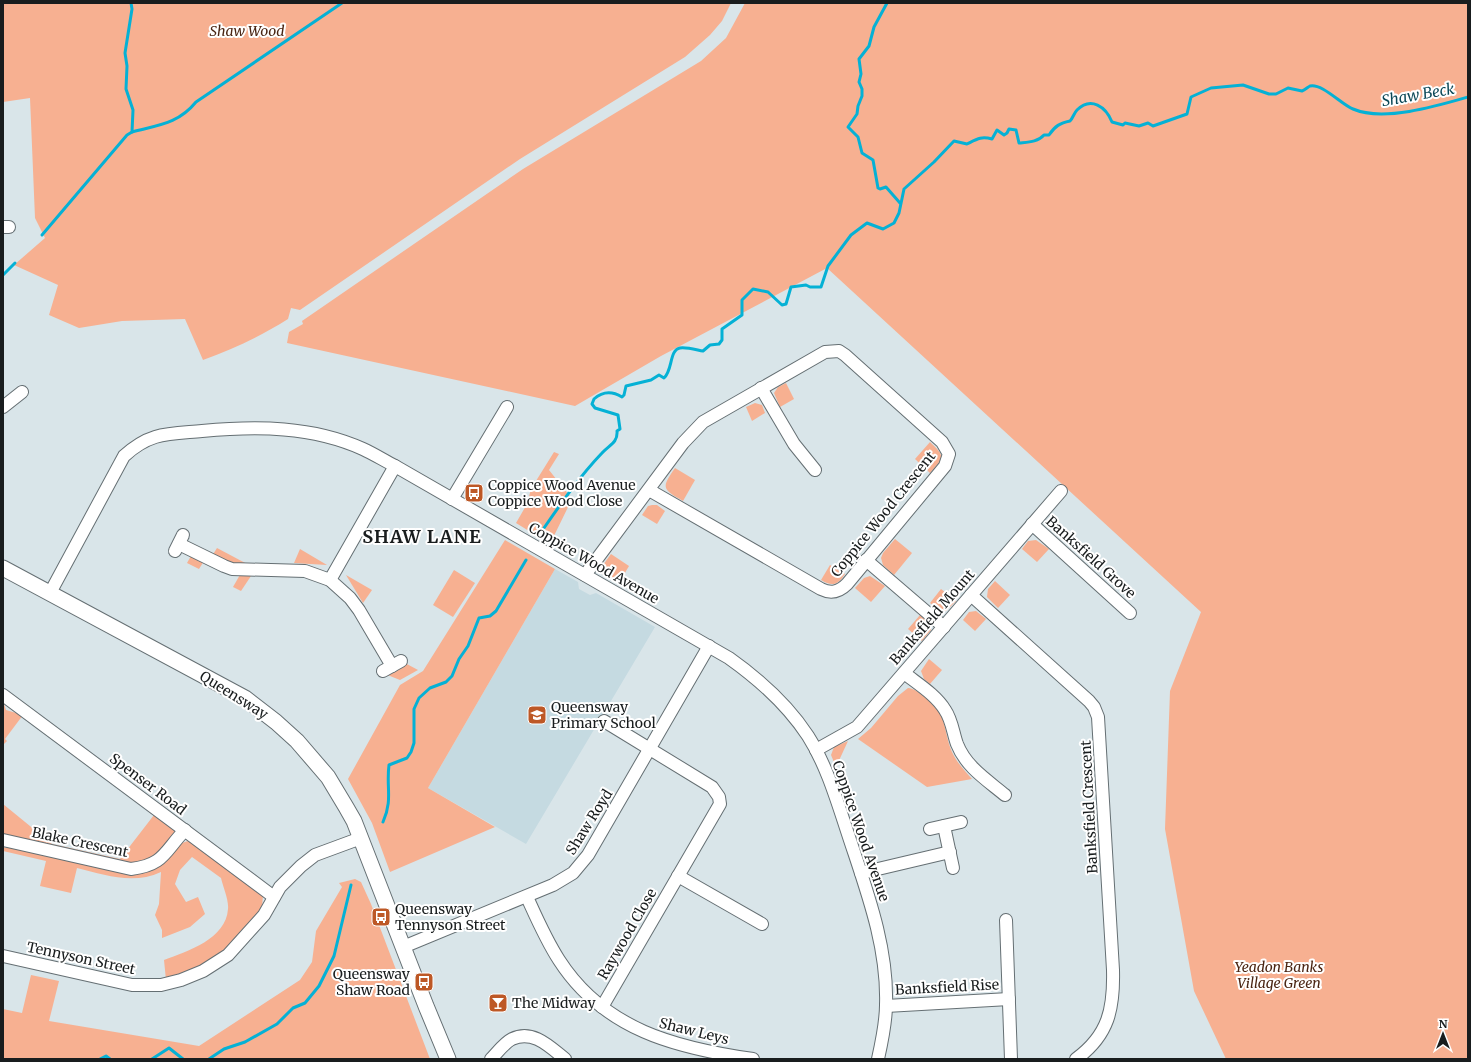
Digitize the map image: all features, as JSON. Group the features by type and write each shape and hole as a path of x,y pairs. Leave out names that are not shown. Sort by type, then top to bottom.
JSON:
{"street":[{"name":"Coppice Wood Crescent","path":"585,575 595,559 649,490 683,443 703,422 821,354 832,350 839,351 946,446 949,454 945,466 842,588 835,592 826,591 649,490"},
{"path":"761,388 794,444 815,470"},
{"path":"3,407 22,392"},
{"path":"452,499 507,408"},
{"name":"Coppice Wood Avenue","path":"50,593 124,456 137,444 148,439 160,435 223,429 286,428 339,440 363,449 395,466 709,646 746,670 771,690 793,715 816,750 828,775 874,916 886,977 886,1006 878,1059"},
{"path":"330,580 395,466"},
{"name":"Banksfield Mount","path":"816,750 847,734 858,726 1060,491"},
{"name":"Banksfield Grove","path":"1032,524 1130,613"},
{"path":"179,543 232,569 305,571 330,580 355,604 392,666"},
{"path":"866,560 944,627"},
{"name":"Queensway","path":"3,568 238,695 276,722 305,749 328,777 346,807 361,838 448,1059"},
{"name":"Banksfield Crescent","path":"971,595 1094,707 1098,718 1113,962 1113,998 1112,1009 1102,1031 1095,1042 1076,1059"},
{"name":"Shaw Royd","path":"403,947 527,897 564,879 580,866 651,749 709,646"},
{"path":"904,673 934,698 946,711 957,744 963,757 970,766 1005,795"},
{"name":"Spenser Road","path":"3,695 274,897"},
{"path":"604,721 651,749"},
{"name":"Raywood Close","path":"602,1007 720,804 719,796 712,787 651,749"},
{"path":"930,829 961,822"},
{"path":"944,826 953,868"},
{"name":"Blake Crescent","path":"3,840 130,869 147,867 163,858 185,830"},
{"name":"Tennyson Street","path":"3,956 122,984 142,986 161,984 204,971 223,960 253,927 264,914 274,897 291,874 315,855 361,838"},
{"path":"861,873 950,852"},
{"path":"678,876 762,924"},
{"name":"Shaw Leys","path":"527,897 545,937 559,960 570,975 602,1007 641,1031 672,1043 700,1051 753,1059"},
{"path":"1006,920 1011,1059"},
{"name":"Banksfield Rise","path":"886,1006 1009,999"},
{"path":"491,1059 511,1040 524,1036 543,1041 564,1059"}],"shaded area":[{"name":"Queensway Primary School","path":"555,569 578,582 579,589 590,595 596,593 655,627 526,844 428,788"}],"green space":[{"name":"Shaw Wood","path":"3,3 731,3 722,21 710,35 685,57 520,159 300,310 291,308 288,319 247,342 203,360 185,319 122,321 79,328 49,315 58,285 14,265 45,238 35,218 30,98 3,102"},
{"name":"Yeadon Banks Village Green","path":"745,3 1468,3 1468,1059 1226,1059 1194,991 1165,829 1170,691 1201,612 827,268 661,356 575,406 287,343 289,332 303,324 302,321 523,169 701,61 726,38"},
{"path":"786,383 794,399 780,407 774,393 778,387"},
{"path":"755,403 762,405 765,413 752,421 746,407"},
{"path":"930,442 939,451 941,457 938,464 930,473 915,459"},
{"path":"554,452 559,454 549,470 572,499 550,544 516,523 527,504 531,489"},
{"path":"675,468 695,480 683,501 671,494 666,488 667,480"},
{"path":"657,505 665,511 657,524 642,515 648,506"},
{"path":"895,539 912,553 894,575 883,565 881,558 883,553"},
{"path":"505,540 555,569 428,788 495,827 390,872 372,823 348,779 400,685 423,671"},
{"path":"1036,540 1049,549 1037,562 1022,549 1028,541"},
{"path":"217,548 249,565 236,565 212,556"},
{"path":"300,549 327,565 294,563"},
{"path":"192,554 204,561 199,569 187,563"},
{"path":"611,554 629,566 619,583 602,574 603,565"},
{"path":"830,565 845,574 840,581 834,584 828,584 821,580"},
{"path":"454,570 475,583 453,617 433,605"},
{"path":"241,573 253,573 241,591 233,587"},
{"path":"346,575 372,590 363,603"},
{"path":"870,576 885,586 871,602 855,588 864,578"},
{"path":"995,581 1010,595 998,608 987,597 988,589"},
{"path":"941,589 956,601 946,611 939,610 930,603"},
{"path":"976,611 986,619 975,631 963,620 969,612"},
{"path":"920,615 929,623 931,630 922,641 908,629"},
{"path":"929,659 942,670 930,684 924,679 921,671"},
{"path":"405,663 418,670 400,680 385,674"},
{"path":"908,688 917,691 932,703 940,713 952,752 972,779 927,787 858,739 871,728 898,696"},
{"path":"3,701 6,710 23,715 5,739 7,741 3,745"},
{"path":"848,741 836,767 831,755 834,747"},
{"path":"3,804 52,844 120,859 154,815 158,815 175,829 176,832 152,860 129,865 4,834"},
{"path":"188,841 195,842 263,895 262,907 228,951 212,962 166,980 164,960 194,948 204,942 221,928 226,919 228,905 221,878 192,857 180,870 175,884 186,902 198,897 205,914 190,927 162,938 162,930 155,915 159,904 161,872 140,878 119,878 77,868 71,893 40,886 46,861 3,851 3,847 6,848 9,846 129,873 165,862 182,843"},
{"path":"355,879 361,882 371,904 430,1059 3,1059 3,1009 22,1013 31,975 59,981 49,1021 199,1046 300,980 312,962 316,931 342,887 339,883"}],"waterway":[{"path":"42,235 127,135 132,132 133,110 126,89 127,66 125,53 132,9 131,3"},
{"path":"132,132 167,123 182,115 196,102 342,3"},
{"path":"887,3 874,27 869,46 859,59 861,74 859,82 862,89 862,96 857,114 848,127 858,137 862,153 873,160 878,188 880,189 886,187 900,203"},
{"name":"Shaw Beck","path":"544,528 586,471 615,441 617,431 620,429 618,415 595,408 592,404 597,396 604,393 611,393 622,397 626,386 651,380 659,375 664,378 669,370 674,352 680,348 703,351 710,345 719,344 722,340 722,329 742,315 742,300 753,289 768,292 782,305 786,304 791,287 806,285 810,287 821,287 828,266 851,235 867,223 883,229 894,223 899,213 904,189 934,162 954,141 967,144 976,139 992,139 997,130 1004,135 1009,129 1016,130 1019,143 1033,141 1044,135 1049,135 1058,125 1070,121 1077,110 1088,104 1098,105 1106,112 1112,122 1123,125 1125,123 1139,126 1148,123 1153,126 1187,114 1191,97 1211,88 1243,85 1269,94 1276,94 1288,88 1302,91 1310,86 1315,86 1326,91 1348,107 1365,113 1379,114 1426,108 1468,97"},
{"path":"3,275 15,263"},
{"name":"Shaw Beck","path":"383,822 389,800 389,765 407,758 411,752 414,743 414,709 419,698 430,688 446,682 452,676 459,659 468,646 479,618 490,616 496,611 526,560"},
{"path":"209,1059 224,1049 245,1042 277,1024 293,1008 305,1003 319,986 334,956 351,885"},
{"path":"152,1059 169,1048 183,1059"},
{"path":"100,1059 106,1056 110,1059"}],"place":[{"name":"Coppice Wood Avenue Coppice Wood Close","path":"474,493"},
{"name":"Queensway Primary School","path":"537,715"},
{"name":"Queensway Tennyson Street","path":"381,917"},
{"name":"Queensway Shaw Road","path":"424,982"},
{"name":"The Midway","path":"498,1003"}],"district":[{"name":"SHAW LANE","path":"422,537"}]}
